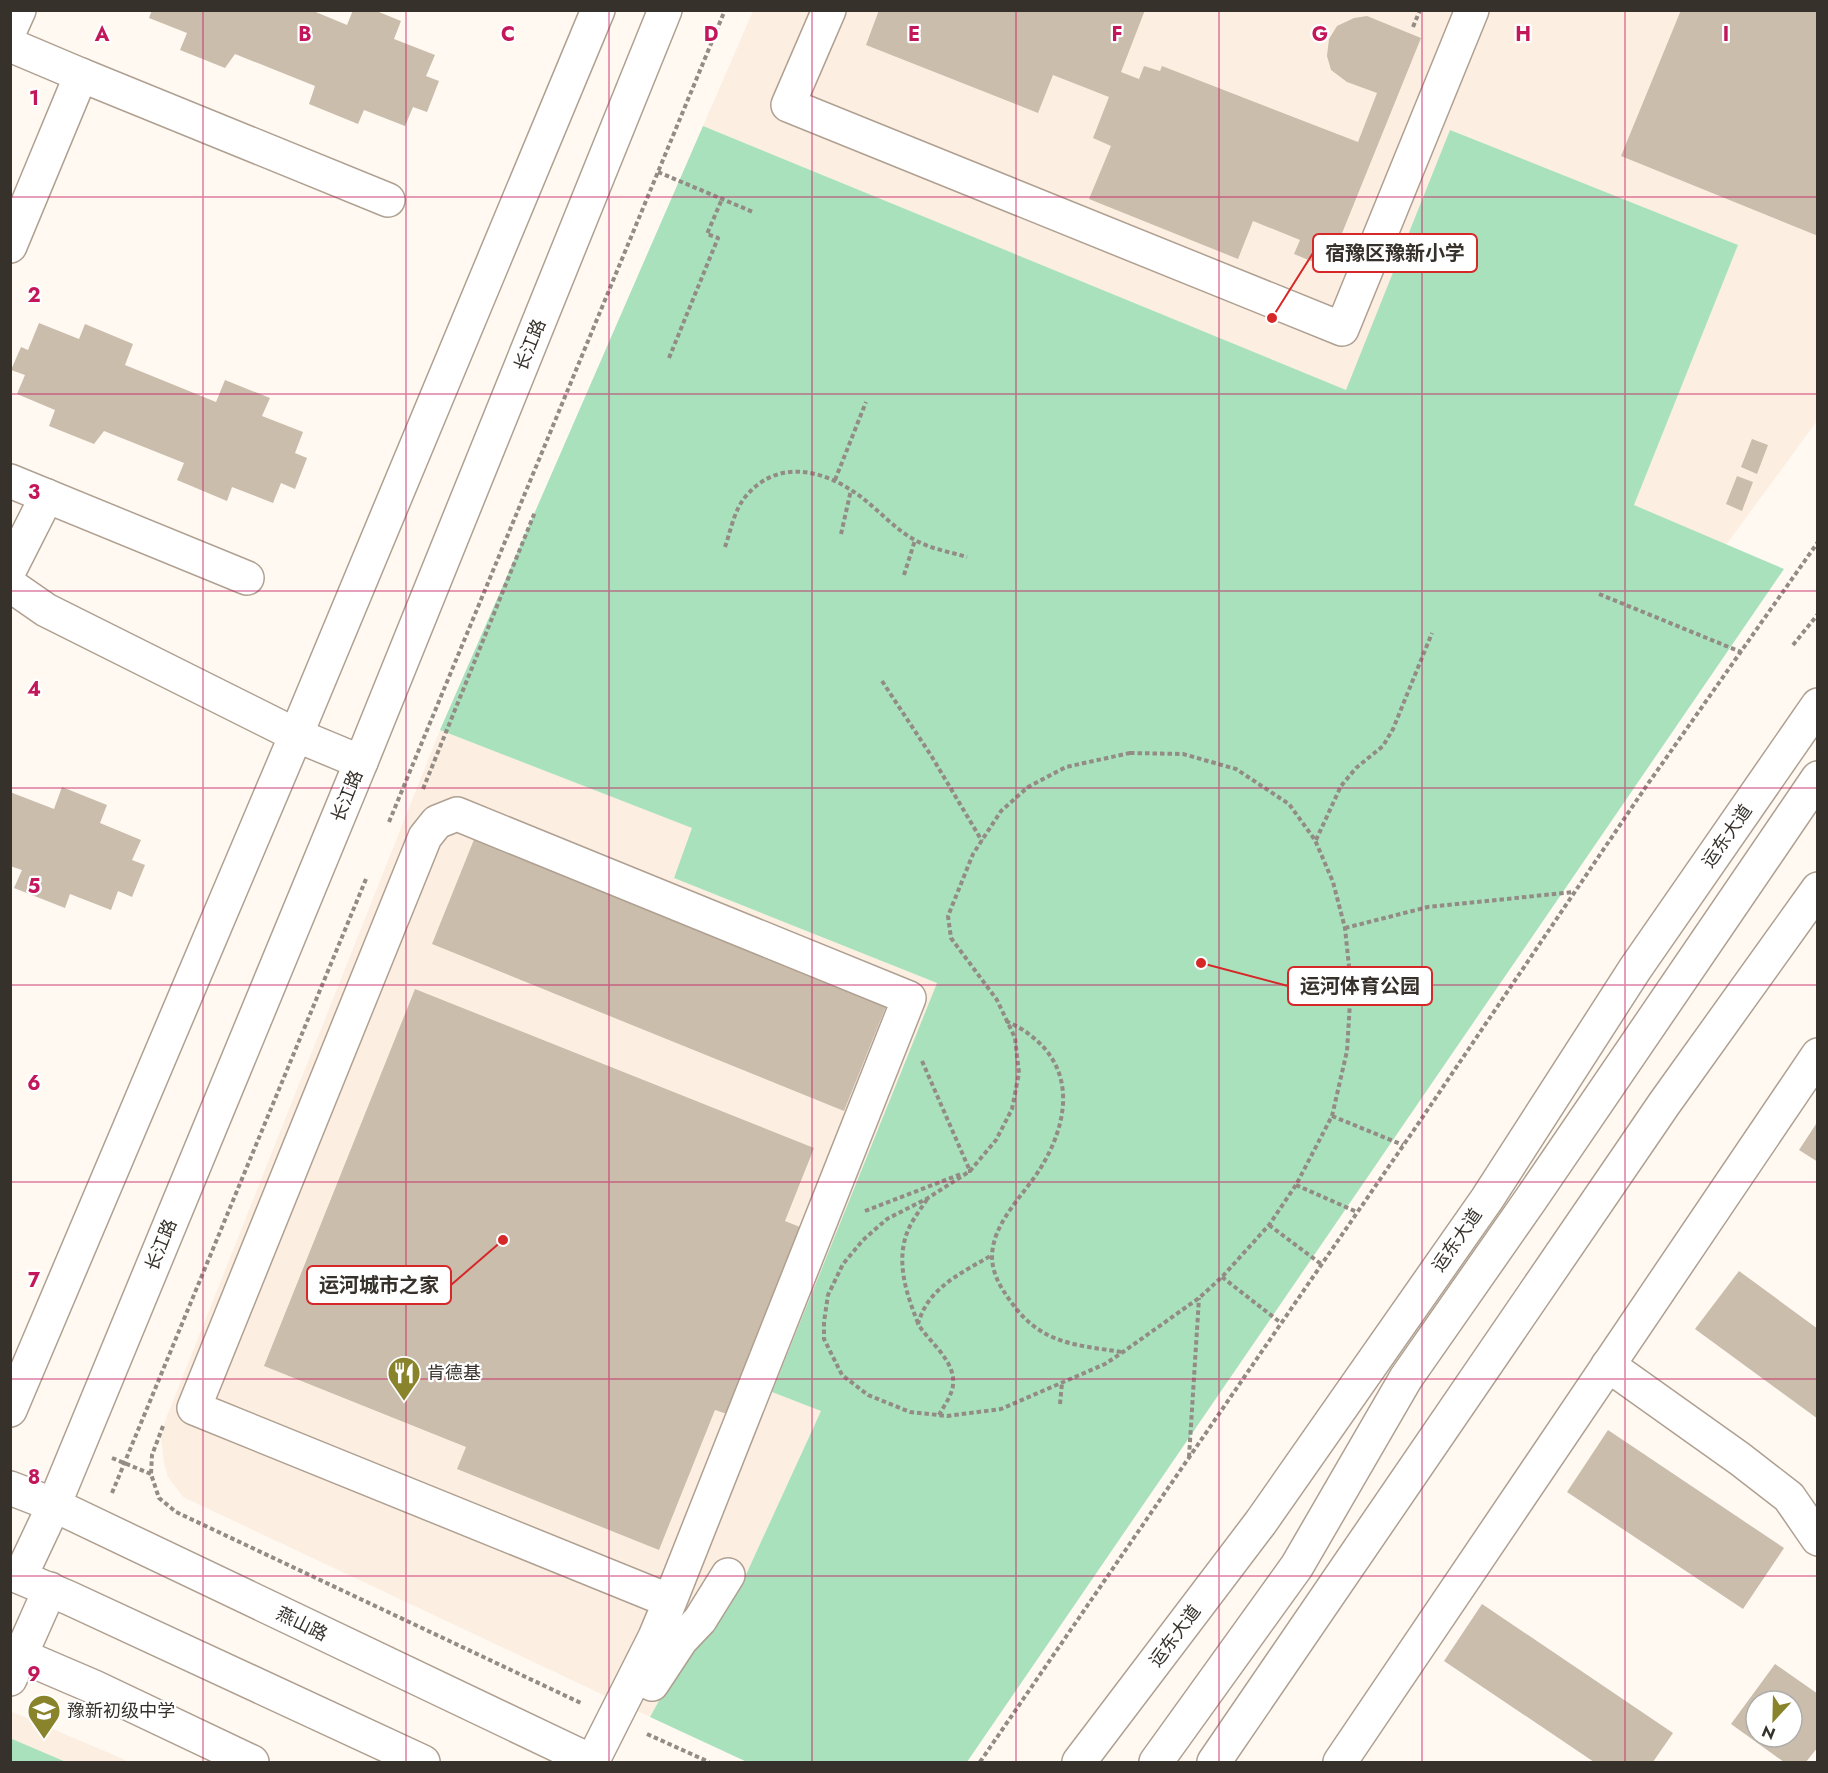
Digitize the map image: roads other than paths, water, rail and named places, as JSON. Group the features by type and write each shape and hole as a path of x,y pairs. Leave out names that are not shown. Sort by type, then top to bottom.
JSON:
{"street":[{"path":"10,30 19,10"},
{"path":"10,1410 296,735 598,10"},
{"name":"长江路","path":"15,1575 54,1505 361,762 665,10"},
{"path":"828,10 788,105 1342,329 1472,10"},
{"path":"10,45 388,200"},
{"path":"10,246 81,75"},
{"path":"10,481 247,578"},
{"path":"10,569 47,496"},
{"path":"10,585 46,610 296,735 361,762"},
{"name":"运东大道","path":"1079,1762 1261,1522 1486,1199 1635,969 1818,705"},
{"name":"运东大道","path":"1156,1762 1297,1566 1406,1378 1538,1190 1818,778"},
{"path":"613,1762 623,1722 655,1637 670,1601 816,1230 909,998 457,814 437,822 425,837 194,1408 670,1601"},
{"path":"1214,1762 1664,1104 1818,890"},
{"path":"1340,1762 1818,1055"},
{"path":"1608,1365 1740,1459 1789,1497 1818,1539"},
{"name":"燕山路","path":"10,1488 54,1505 592,1762"},
{"path":"15,1575 50,1589 423,1762"},
{"path":"592,1762 681,1640 700,1620 728,1575 655,1637"},
{"path":"50,1589 14,1662 94,1687 252,1762"},
{"path":"655,1637 656,1677"}],"place":[{"name":"宿豫区豫新小学","path":"1272,318"},
{"name":"运河体育公园","path":"1201,963"},
{"name":"运河城市之家","path":"503,1240"},
{"name":"肯德基","path":"404,1402"},
{"name":"豫新初级中学","path":"44,1740"}]}
